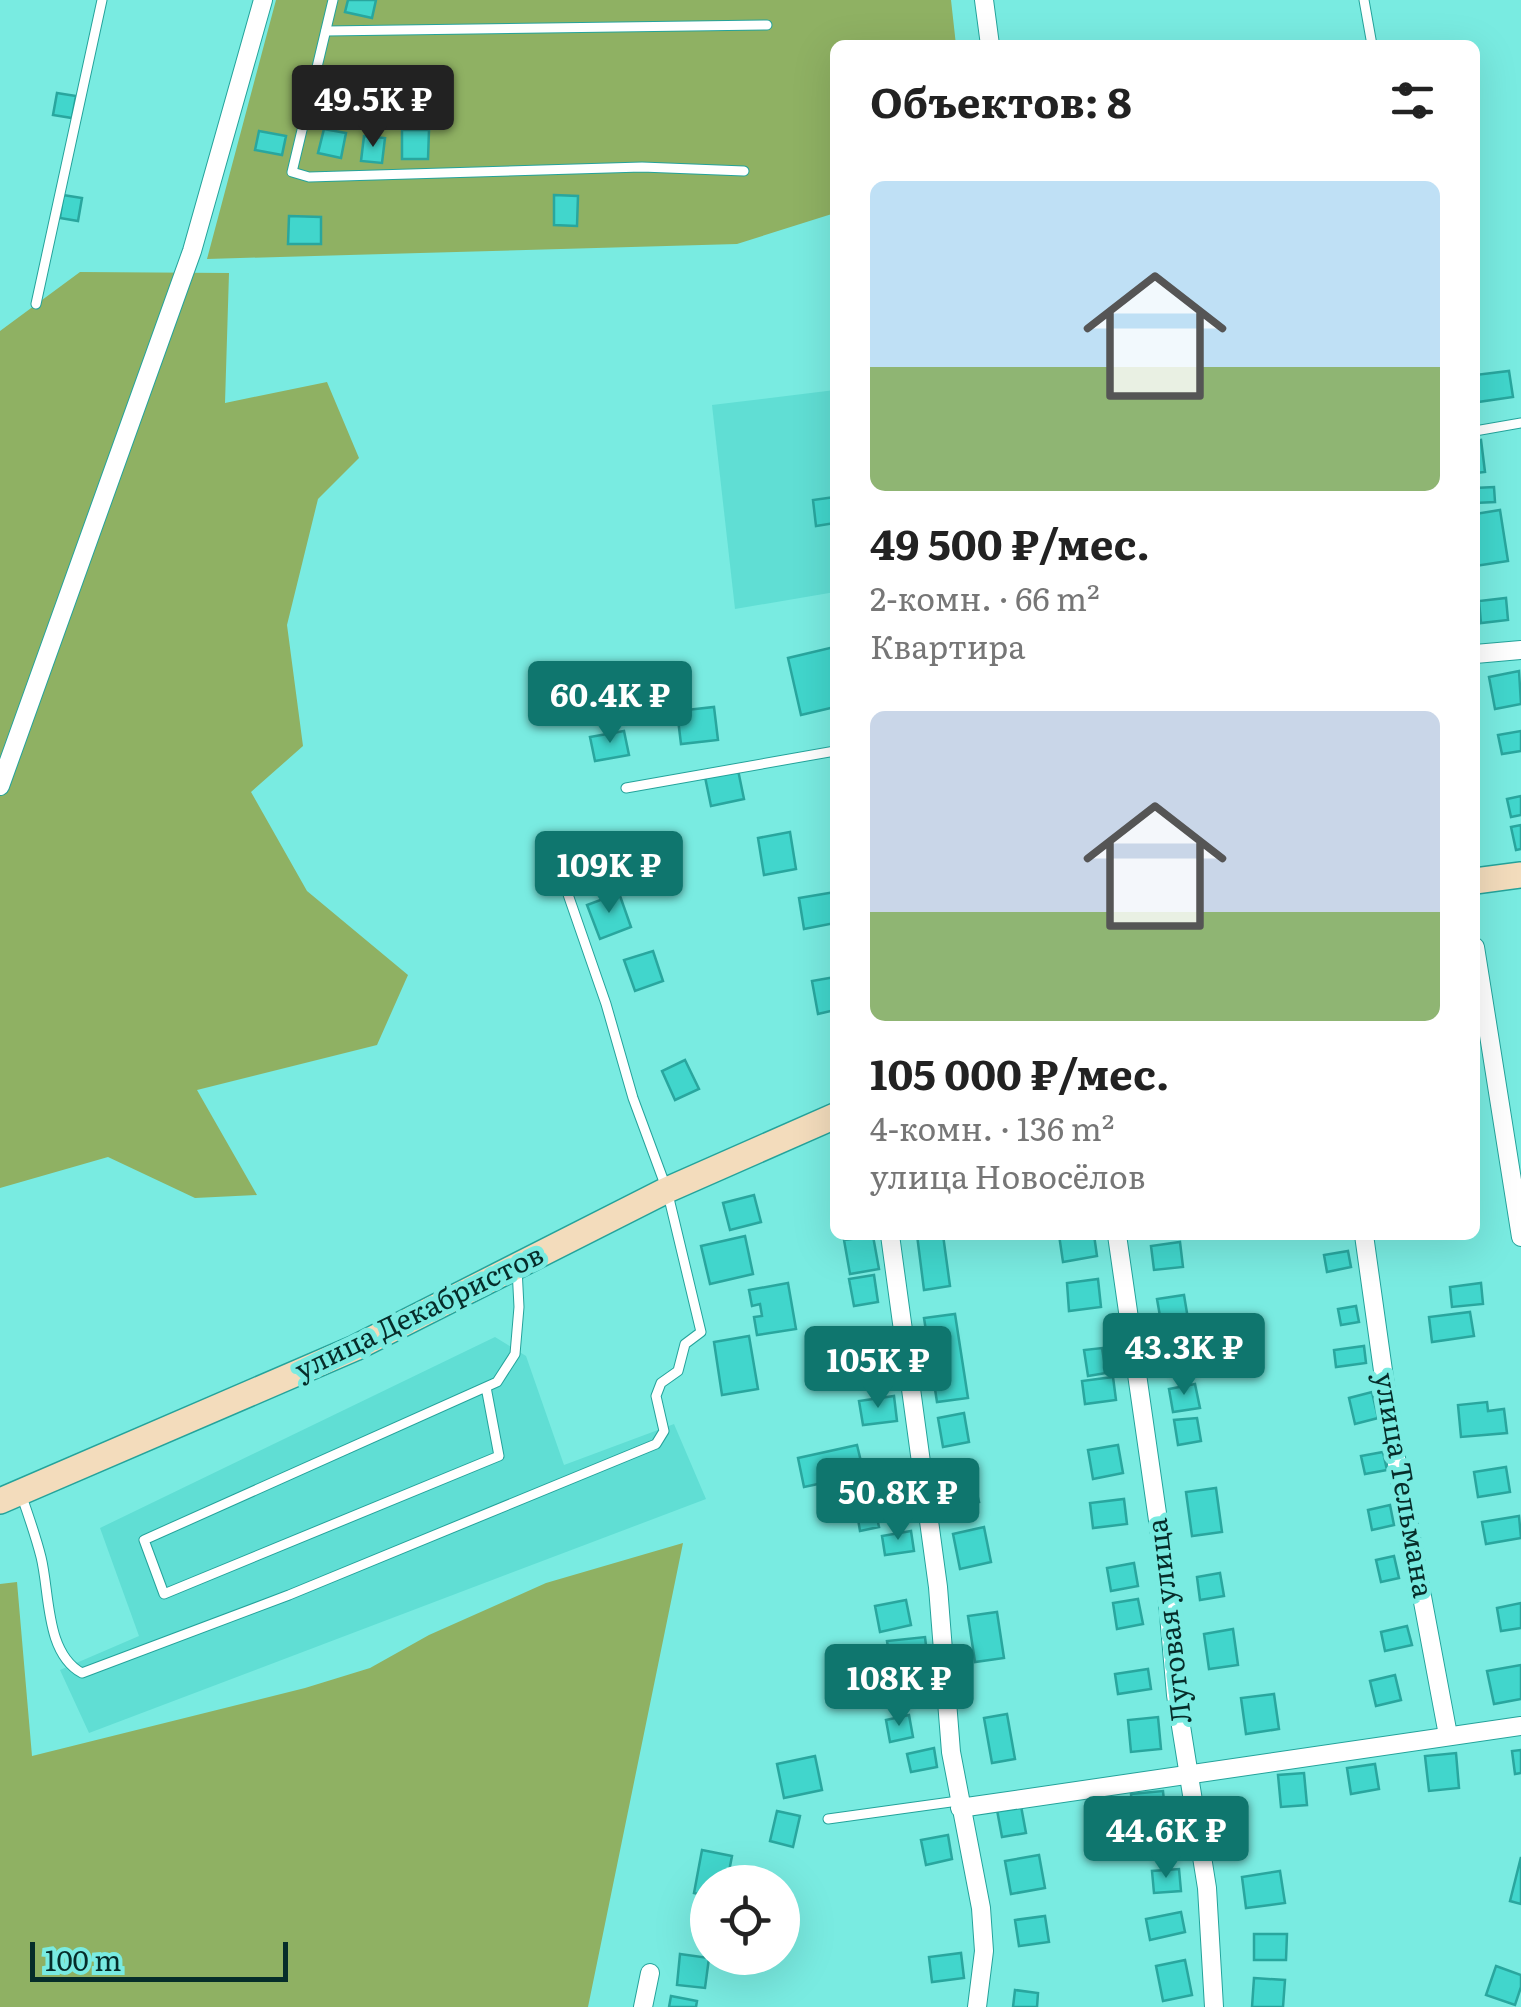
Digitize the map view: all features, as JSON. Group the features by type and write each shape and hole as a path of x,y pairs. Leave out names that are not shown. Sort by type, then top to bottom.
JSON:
{"street":[{"path":"0,786 192,251 262,0"},
{"path":"984,0 989,40"},
{"path":"1480,654 1521,650"},
{"path":"1480,879 1521,875"},
{"path":"1480,979 1521,1237"},
{"name":"улица Декабристов","path":"10,1496 354,1348 667,1190 830,1118"},
{"path":"891,1240 938,1587 959,1805 973,1856 981,1908 984,1951 977,2007"},
{"name":"Луговая улица","path":"1118,1240 1165,1569 1176,1695 1207,1888 1214,2007"},
{"name":"улица Тельмана","path":"1365,1240 1393,1442 1448,1735"},
{"path":"959,1805 1521,1726"},
{"path":"643,2007 650,1973"}],"lane":[{"path":"36,304 102,0"},
{"path":"333,0 292,172 309,177 642,168 744,171"},
{"path":"1364,0 1371,40"},
{"path":"326,32 767,25"},
{"path":"1480,430 1521,423"},
{"path":"626,788 830,752"},
{"path":"10,1496 41,1555 58,1644 70,1666 82,1673 289,1594 656,1444 664,1431 656,1396 661,1383 678,1371 685,1344 701,1332 667,1190 563,880"},
{"path":"486,1386 499,1456 164,1594 144,1540 486,1386 497,1382 515,1354 517,1266"},
{"path":"828,1819 959,1805"}],"shaded area":[{"path":"830,391 830,593 735,609 712,405"},
{"path":"495,1337 526,1356 564,1465 674,1424 706,1499 89,1733 60,1670 139,1636 100,1528"}],"green space":[{"path":"276,0 951,0 955,40 830,40 830,215 737,244 207,259"},
{"path":"80,272 229,273 225,403 327,382 359,458 318,499 287,625 303,746 251,792 307,891 408,975 377,1045 197,1090 257,1195 195,1198 108,1157 0,1188 0,331"},
{"path":"683,1543 588,2007 0,2007 0,1584 17,1582 32,1756 370,1668 429,1635 546,1583"}],"building":[{"path":"348,0 376,0 372,18 345,12"},
{"path":"57,93 76,96 72,118 53,115"},
{"path":"324,129 346,133 341,158 318,153"},
{"path":"402,130 429,130 428,159 402,159"},
{"path":"259,131 286,136 282,155 255,150"},
{"path":"364,136 385,138 382,163 361,161"},
{"path":"63,195 82,198 78,221 60,218"},
{"path":"554,195 578,196 577,226 554,225"},
{"path":"289,216 321,217 321,244 288,244"},
{"path":"1509,371 1513,397 1480,402 1480,374"},
{"path":"1480,440 1485,472 1480,472"},
{"path":"1494,487 1495,502 1480,503 1480,488"},
{"path":"830,498 830,524 816,526 813,500"},
{"path":"1500,510 1508,561 1480,565 1480,513"},
{"path":"1506,598 1508,620 1481,623 1480,601"},
{"path":"830,648 830,708 801,715 788,658"},
{"path":"1519,671 1521,704 1495,709 1489,677"},
{"path":"714,707 718,740 681,744 677,711"},
{"path":"624,731 629,755 595,761 590,737"},
{"path":"1521,731 1521,751 1502,754 1498,735"},
{"path":"738,770 744,799 711,806 705,777"},
{"path":"1521,796 1521,815 1511,817 1507,799"},
{"path":"1521,825 1521,849 1516,850 1511,827"},
{"path":"790,832 796,869 764,875 758,838"},
{"path":"619,893 631,927 600,939 587,905"},
{"path":"830,893 830,924 804,929 799,898"},
{"path":"653,951 663,981 635,991 624,960"},
{"path":"830,978 830,1011 818,1014 812,981"},
{"path":"685,1060 699,1089 675,1100 662,1071"},
{"path":"754,1195 761,1222 730,1230 723,1203"},
{"path":"745,1236 753,1274 710,1284 701,1246"},
{"path":"844,1240 874,1240 879,1269 850,1274"},
{"path":"918,1240 944,1240 950,1286 924,1290"},
{"path":"1060,1240 1095,1240 1097,1256 1063,1262"},
{"path":"1180,1242 1183,1267 1154,1270 1151,1246"},
{"path":"1348,1251 1351,1267 1327,1272 1324,1255"},
{"path":"874,1275 878,1302 854,1306 849,1279"},
{"path":"1098,1279 1101,1307 1069,1311 1067,1283"},
{"path":"788,1283 796,1329 757,1335 754,1317 762,1316 760,1304 752,1306 749,1290"},
{"path":"1481,1283 1483,1304 1452,1307 1450,1287"},
{"path":"1184,1295 1188,1319 1161,1322 1157,1299"},
{"path":"1356,1306 1359,1322 1341,1325 1338,1309"},
{"path":"1470,1312 1474,1336 1432,1342 1429,1317"},
{"path":"955,1314 968,1398 937,1402 924,1318"},
{"path":"1188,1329 1191,1345 1167,1349 1165,1333"},
{"path":"749,1336 758,1389 722,1395 714,1342"},
{"path":"884,1343 889,1371 859,1376 854,1348"},
{"path":"1364,1346 1366,1363 1336,1367 1334,1350"},
{"path":"1102,1348 1106,1373 1088,1376 1084,1350"},
{"path":"1113,1377 1116,1400 1085,1404 1082,1381"},
{"path":"1195,1384 1200,1408 1173,1412 1169,1389"},
{"path":"1372,1392 1378,1418 1355,1424 1349,1398"},
{"path":"894,1396 897,1421 863,1425 859,1401"},
{"path":"1487,1402 1488,1411 1504,1409 1507,1433 1461,1437 1458,1405"},
{"path":"964,1413 969,1442 943,1447 938,1418"},
{"path":"1197,1418 1201,1441 1178,1445 1174,1420"},
{"path":"857,1445 864,1474 804,1487 798,1458"},
{"path":"1118,1445 1123,1473 1093,1479 1088,1450"},
{"path":"1383,1452 1387,1470 1365,1474 1361,1456"},
{"path":"970,1464 979,1502 955,1507 946,1469"},
{"path":"1506,1467 1510,1492 1478,1497 1474,1472"},
{"path":"883,1479 886,1497 873,1499 879,1527 860,1531 852,1484"},
{"path":"1216,1488 1222,1532 1192,1536 1186,1492"},
{"path":"1124,1499 1127,1524 1093,1528 1090,1503"},
{"path":"1390,1505 1394,1525 1372,1530 1368,1510"},
{"path":"1519,1516 1521,1538 1486,1544 1482,1522"},
{"path":"984,1527 991,1562 960,1569 953,1534"},
{"path":"911,1531 914,1551 885,1555 882,1536"},
{"path":"1394,1556 1399,1578 1381,1582 1376,1560"},
{"path":"1134,1563 1138,1586 1111,1591 1107,1568"},
{"path":"1220,1573 1224,1596 1200,1600 1197,1577"},
{"path":"1138,1599 1143,1624 1117,1629 1113,1603"},
{"path":"906,1600 911,1625 880,1632 875,1606"},
{"path":"1521,1603 1521,1628 1501,1631 1497,1608"},
{"path":"997,1612 1004,1658 975,1662 968,1616"},
{"path":"1407,1626 1412,1645 1385,1651 1381,1632"},
{"path":"1233,1629 1238,1665 1209,1669 1204,1634"},
{"path":"925,1637 928,1663 891,1668 887,1641"},
{"path":"1521,1665 1521,1699 1494,1704 1487,1671"},
{"path":"1148,1669 1151,1689 1118,1694 1115,1674"},
{"path":"1395,1675 1401,1700 1376,1706 1370,1681"},
{"path":"1274,1694 1279,1729 1246,1734 1241,1698"},
{"path":"1007,1714 1015,1759 992,1763 984,1718"},
{"path":"909,1715 913,1737 890,1742 886,1720"},
{"path":"1158,1717 1161,1749 1131,1752 1128,1720"},
{"path":"934,1748 937,1767 911,1772 907,1754"},
{"path":"1521,1750 1521,1773 1515,1774 1512,1751"},
{"path":"1456,1753 1459,1788 1429,1791 1425,1756"},
{"path":"815,1756 822,1790 784,1798 777,1764"},
{"path":"1375,1764 1379,1789 1351,1794 1347,1768"},
{"path":"1304,1773 1307,1805 1281,1807 1278,1775"},
{"path":"1163,1791 1167,1831 1135,1834 1131,1794"},
{"path":"1021,1806 1026,1833 1002,1837 997,1810"},
{"path":"777,1811 800,1816 793,1847 770,1841"},
{"path":"948,1835 952,1859 926,1865 921,1840"},
{"path":"702,1850 732,1856 730,1865 699,1865"},
{"path":"1039,1855 1045,1888 1011,1894 1005,1861"},
{"path":"1521,1857 1521,1904 1510,1901"},
{"path":"1179,1869 1181,1891 1154,1893 1152,1871"},
{"path":"1280,1871 1285,1903 1246,1908 1242,1877"},
{"path":"1181,1912 1185,1932 1150,1940 1146,1919"},
{"path":"1045,1916 1049,1942 1019,1946 1015,1920"},
{"path":"1254,1934 1287,1934 1286,1960 1254,1960"},
{"path":"961,1953 964,1978 932,1982 929,1957"},
{"path":"680,1954 690,1955 690,1975 707,1975 705,1988 677,1985"},
{"path":"1185,1960 1192,1995 1163,2001 1156,1966"},
{"path":"1496,1966 1521,1975 1515,2005 1486,1995"},
{"path":"1254,1978 1285,1980 1283,2007 1252,2007"},
{"path":"1015,1990 1038,1993 1037,2007 1013,2007"},
{"path":"671,1996 697,2001 696,2007 669,2007"}]}
